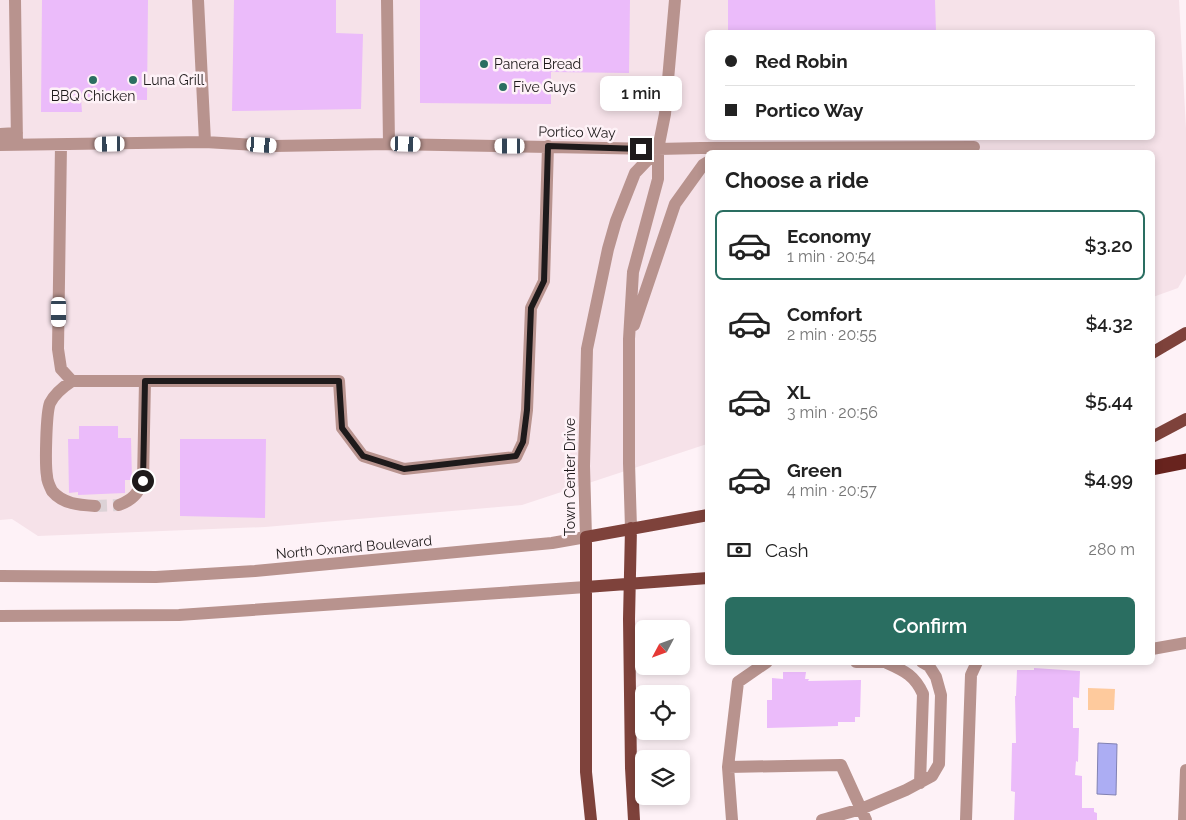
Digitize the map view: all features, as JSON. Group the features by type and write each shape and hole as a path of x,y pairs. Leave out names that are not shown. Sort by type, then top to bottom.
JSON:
{"highway":[{"path":"1155,467 1186,461"}],"main road":[{"path":"1155,351 1186,333"},
{"path":"1155,435 1186,419"},
{"name":"North Oxnard Boulevard","path":"586,537 705,516"},
{"path":"631,528 631,768 634,820"},
{"name":"Town Center Drive","path":"586,537 586,772 591,820"},
{"path":"586,587 705,578"}],"street":[{"path":"0,134 17,138 16,0"},
{"path":"198,0 205,142"},
{"path":"387,0 389,144"},
{"path":"631,528 629,339 633,272 658,179 658,149 665,114 675,0"},
{"name":"Portico Way","path":"0,145 17,138 61,145 205,142 274,146 389,144 723,150 974,147"},
{"path":"61,145 58,349 61,369 72,381"},
{"path":"94,506 77,505 63,500 52,490 46,478 47,419 50,403 59,390 72,381 339,381 342,428 363,456 404,469 516,456 523,442 527,410 531,308 544,281 548,146"},
{"name":"Town Center Drive","path":"586,537 584,466 587,349 608,249 616,221 635,173 658,149"},
{"path":"629,339 675,204 705,164"},
{"path":"120,505 130,501 138,492 143,481 145,381"},
{"name":"North Oxnard Boulevard","path":"0,576 156,577 255,571 514,547 586,537"},
{"path":"0,616 179,615 586,587"},
{"path":"1155,648 1186,643"},
{"path":"732,820 728,767 738,682 763,665"},
{"path":"892,665 917,681 923,694 920,783"},
{"path":"822,820 863,814 932,776 939,764 941,695 936,677 927,665"},
{"path":"966,820 971,675 976,665"},
{"path":"728,767 841,765 863,814"},
{"path":"1184,820 1186,770"}],"shaded area":[{"path":"0,0 1179,0 1186,129 1186,274 1178,288 1155,296 1155,150 705,150 705,445 522,505 265,527 38,536 12,519 0,520"},
{"path":"1088,688 1115,689 1114,710 1088,710"}],"water":[{"path":"1098,743 1117,744 1116,795 1097,794"}],"building":[{"path":"42,0 148,0 147,100 81,99 82,112 41,112"},
{"path":"234,0 336,0 336,33 363,34 361,109 232,111"},
{"path":"420,0 630,0 629,73 551,72 551,104 420,103"},
{"path":"728,0 935,0 936,30 728,30"},
{"path":"79,426 118,426 118,438 131,438 132,480 125,480 125,493 78,495 78,492 69,493 68,439 79,439"},
{"path":"180,439 266,439 265,518 180,516"},
{"path":"1034,668 1080,671 1079,698 1073,697 1073,728 1079,728 1078,762 1076,761 1075,775 1082,776 1082,808 1094,808 1094,812 1097,813 1097,820 1014,820 1015,792 1011,791 1012,743 1016,743 1015,696 1017,670 1034,670"},
{"path":"783,672 806,672 805,679 809,679 808,681 861,680 860,717 855,717 855,722 838,722 838,726 767,728 767,700 772,700 772,678 783,679"}],"tunnel":[{"path":"95,506 119,505"}],"place":[{"name":"Panera Bread","path":"484,64"},
{"name":"BBQ Chicken","path":"93,80"},
{"name":"Luna Grill","path":"133,80"},
{"name":"Five Guys","path":"503,87"}],"route":[{"path":"143,481 145,381 339,381 342,428 363,456 404,469 516,456 523,442 527,410 531,308 544,281 548,146 641,149"}]}
